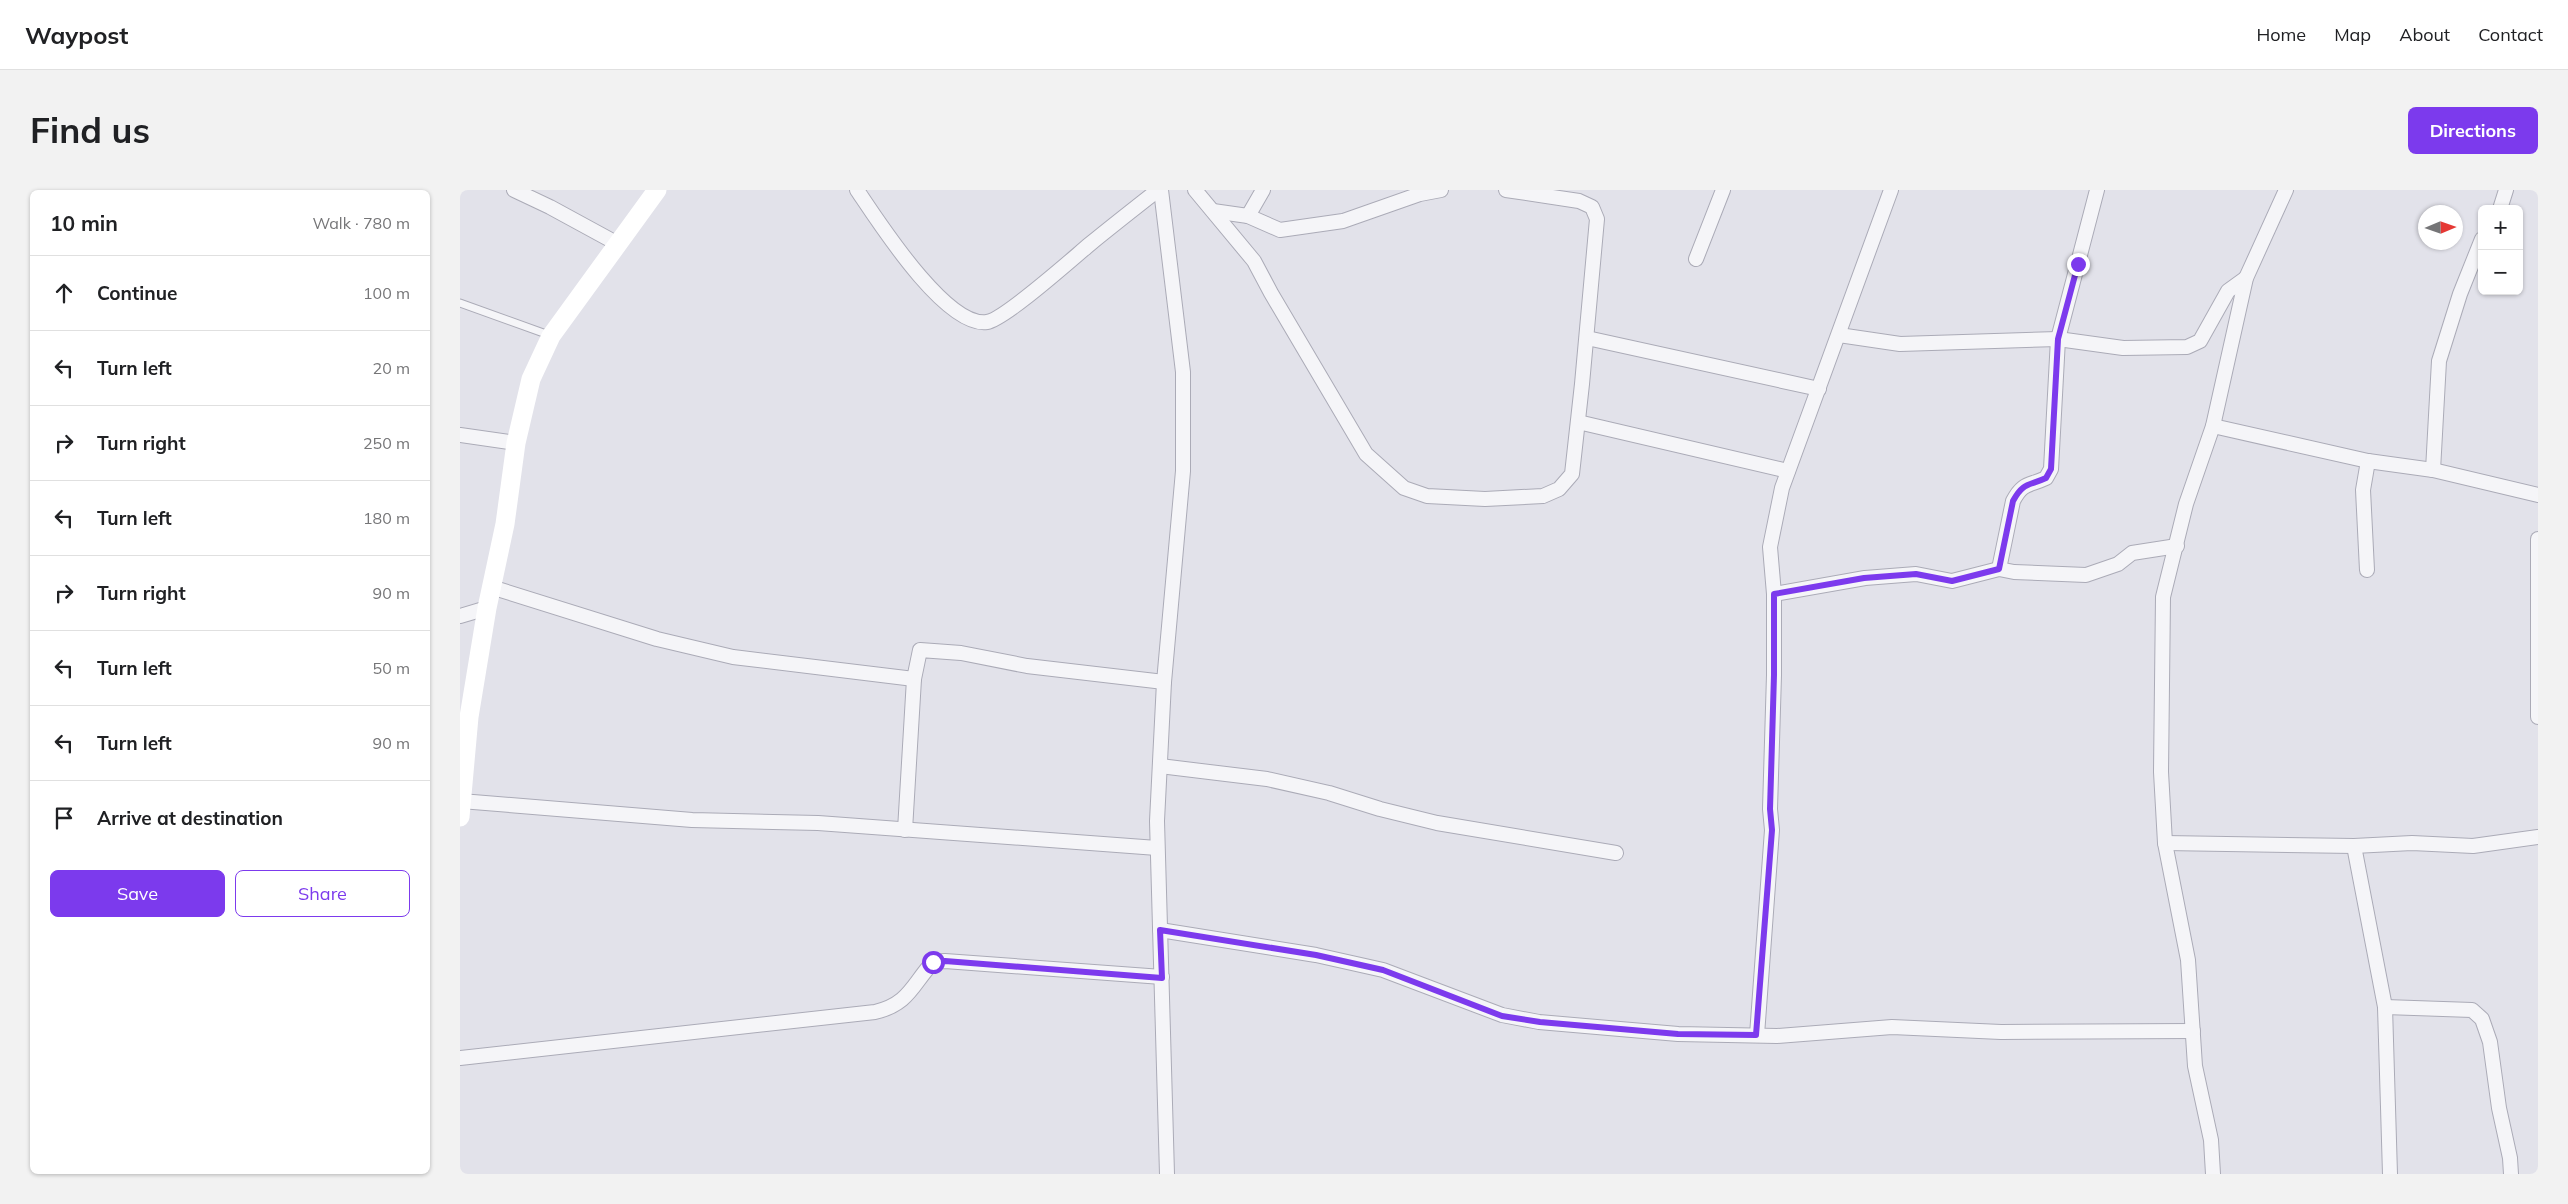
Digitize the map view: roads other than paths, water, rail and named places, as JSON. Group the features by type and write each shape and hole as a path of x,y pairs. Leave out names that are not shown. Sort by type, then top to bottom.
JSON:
{"street":[{"path":"514,190 550,206 618,244"},
{"path":"657,190 551,336 531,379 516,443 505,524 487,608 469,717 460,809 692,820 818,823 1157,848"},
{"path":"857,190 919,276 940,298 967,318 986,322 1002,314 1041,285 1159,190"},
{"path":"1159,190 1183,372 1183,471 1164,682 1157,848 1167,1174"},
{"path":"1195,190 1254,260 1271,293 1366,454 1404,488 1427,496 1485,499 1543,496 1559,489 1572,474 1587,338 1597,219 1592,207 1579,201 1506,190"},
{"path":"1248,216 1262,190"},
{"path":"1213,211 1248,216 1280,230 1343,221 1420,194 1441,190"},
{"path":"1696,260 1723,190"},
{"path":"1756,1035 1772,830 1770,809 1774,675 1774,594 1770,547 1782,488 1788,470 1892,190"},
{"path":"1999,569 2013,501 2024,485 2046,478 2051,469 2058,339 2097,190"},
{"path":"2213,1174 2211,1140 2195,1066 2188,960 2165,843 2161,772 2163,597 2186,504 2213,426 2246,278 2286,190"},
{"path":"2501,205 2506,190"},
{"path":"2433,470 2439,361 2460,294 2478,249"},
{"path":"1839,336 1900,344 2058,339 2123,348 2187,347 2200,341 2228,291 2246,278"},
{"path":"1587,338 1819,389"},
{"path":"1578,422 1788,470"},
{"path":"2213,426 2368,461 2433,470 2538,495"},
{"path":"460,435 516,443"},
{"path":"2367,570 2363,490 2368,461"},
{"path":"2538,539 2538,717"},
{"path":"1774,594 1864,578 1916,574 1952,581 1999,569 2014,572 2086,575 2118,564 2132,553 2177,546"},
{"path":"492,587 657,639 733,657 914,679"},
{"path":"460,616 487,608"},
{"path":"905,830 914,679 920,650 961,653 1027,666 1164,682"},
{"path":"1160,766 1267,780 1329,793 1380,809 1436,823 1616,853"},
{"path":"2165,843 2354,846 2412,843 2472,846 2538,837"},
{"path":"2354,846 2385,1008 2390,1174"},
{"path":"1160,930 1316,955 1383,970 1502,1016 1540,1022 1678,1034 1756,1035 1892,1027 2001,1032 2193,1031"},
{"path":"460,1058 875,1012 889,1009 902,1001 912,991 933,962 945,961 1162,978"},
{"path":"2385,1008 2472,1010 2482,1020 2490,1042 2499,1108 2510,1158 2510,1174"}],"lane":[{"path":"460,303 551,336"}]}
